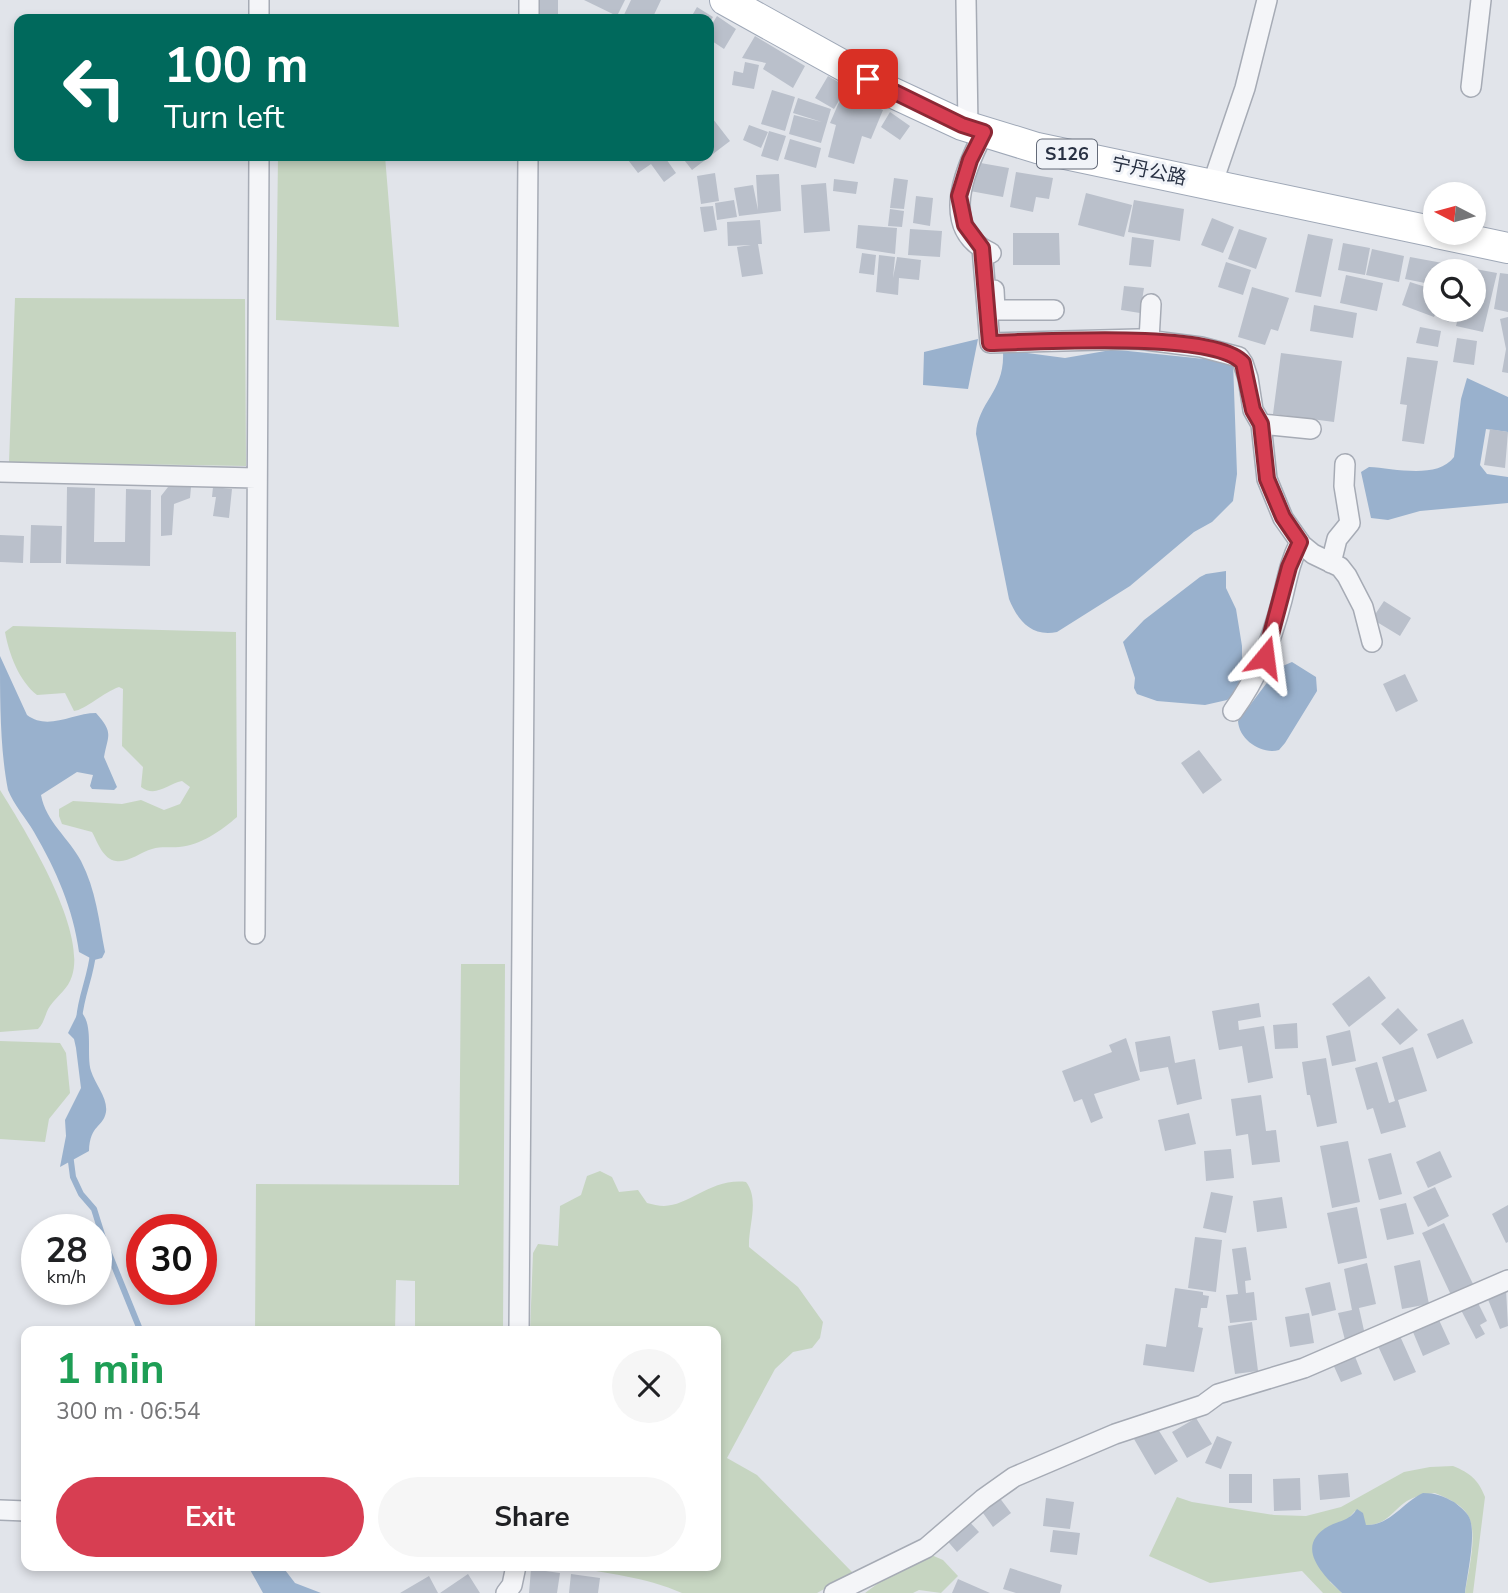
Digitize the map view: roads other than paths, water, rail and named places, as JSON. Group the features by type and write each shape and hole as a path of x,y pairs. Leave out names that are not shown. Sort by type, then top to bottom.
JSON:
{"main road":[{"name":"宁丹公路","path":"725,0 891,92 976,129 1037,148 1423,230"},
{"name":"宁丹公路","path":"1486,243 1508,248"}],"street":[{"path":"966,0 976,129 959,196 965,225 982,248 991,252 995,310 1054,310"},
{"path":"1212,185 1245,88 1267,0"},
{"path":"1471,86 1481,0"},
{"path":"255,934 258,161"},
{"path":"519,1326 528,161"},
{"path":"982,248 990,343 1149,340 1222,351 1239,357 1248,378 1253,410 1261,424 1267,479 1283,517 1300,542 1313,554 1340,567 1348,576 1363,607 1372,642"},
{"path":"1149,340 1151,304"},
{"path":"1261,424 1311,429"},
{"path":"1331,563 1337,539 1350,523 1345,464"},
{"path":"0,472 257,478"},
{"path":"1233,711 1251,687 1265,657 1289,567 1300,542"},
{"path":"834,1593 926,1548 983,1499 1014,1477 1115,1434 1203,1405 1218,1394 1304,1368 1508,1280"},
{"path":"0,1510 21,1511"},
{"path":"506,1593 512,1585 515,1571"}],"water":[{"path":"978,339 968,389 923,385 924,352"},
{"path":"1005,350 1065,358 1111,350 1233,362 1237,474 1233,501 1212,522 1194,532 1130,586 1057,632 1040,632 1027,626 1009,599 976,434 981,413 1000,377"},
{"path":"1467,378 1508,397 1508,432 1486,429 1480,465 1487,474 1508,477 1508,503 1420,511 1388,520 1371,518 1361,472 1369,467 1426,471 1446,464 1454,457 1461,399"},
{"path":"1226,571 1226,588 1236,609 1242,646 1242,683 1236,693 1227,700 1205,705 1157,701 1137,694 1134,688 1135,678 1123,642 1144,620 1200,577"},
{"path":"0,656 27,715 35,720 52,721 96,713 107,730 104,757 117,787 114,790 92,789 90,786 93,775 77,772 41,795 53,822 76,853 86,872 99,917 105,952 102,958 94,960 79,952 73,920 56,875 8,790 2,741"},
{"path":"1292,662 1316,677 1317,691 1279,750 1259,748 1242,734 1238,721 1278,668"},
{"path":"81,1012 89,1032 91,1071 103,1096 106,1112 94,1131 89,1151 60,1167 66,1136 65,1120 81,1088 74,1039 68,1033"},
{"path":"1423,1493 1435,1494 1454,1502 1469,1517 1472,1543 1465,1593 1342,1593 1327,1578 1315,1560 1313,1542 1318,1534 1348,1518 1357,1509 1363,1513 1366,1525 1382,1522"},
{"path":"251,1571 286,1571 295,1583 321,1593 263,1593"}],"waterway":[{"path":"79,1021 93,953"},
{"path":"70,1154 73,1177 81,1194 94,1209 139,1326"}]}
